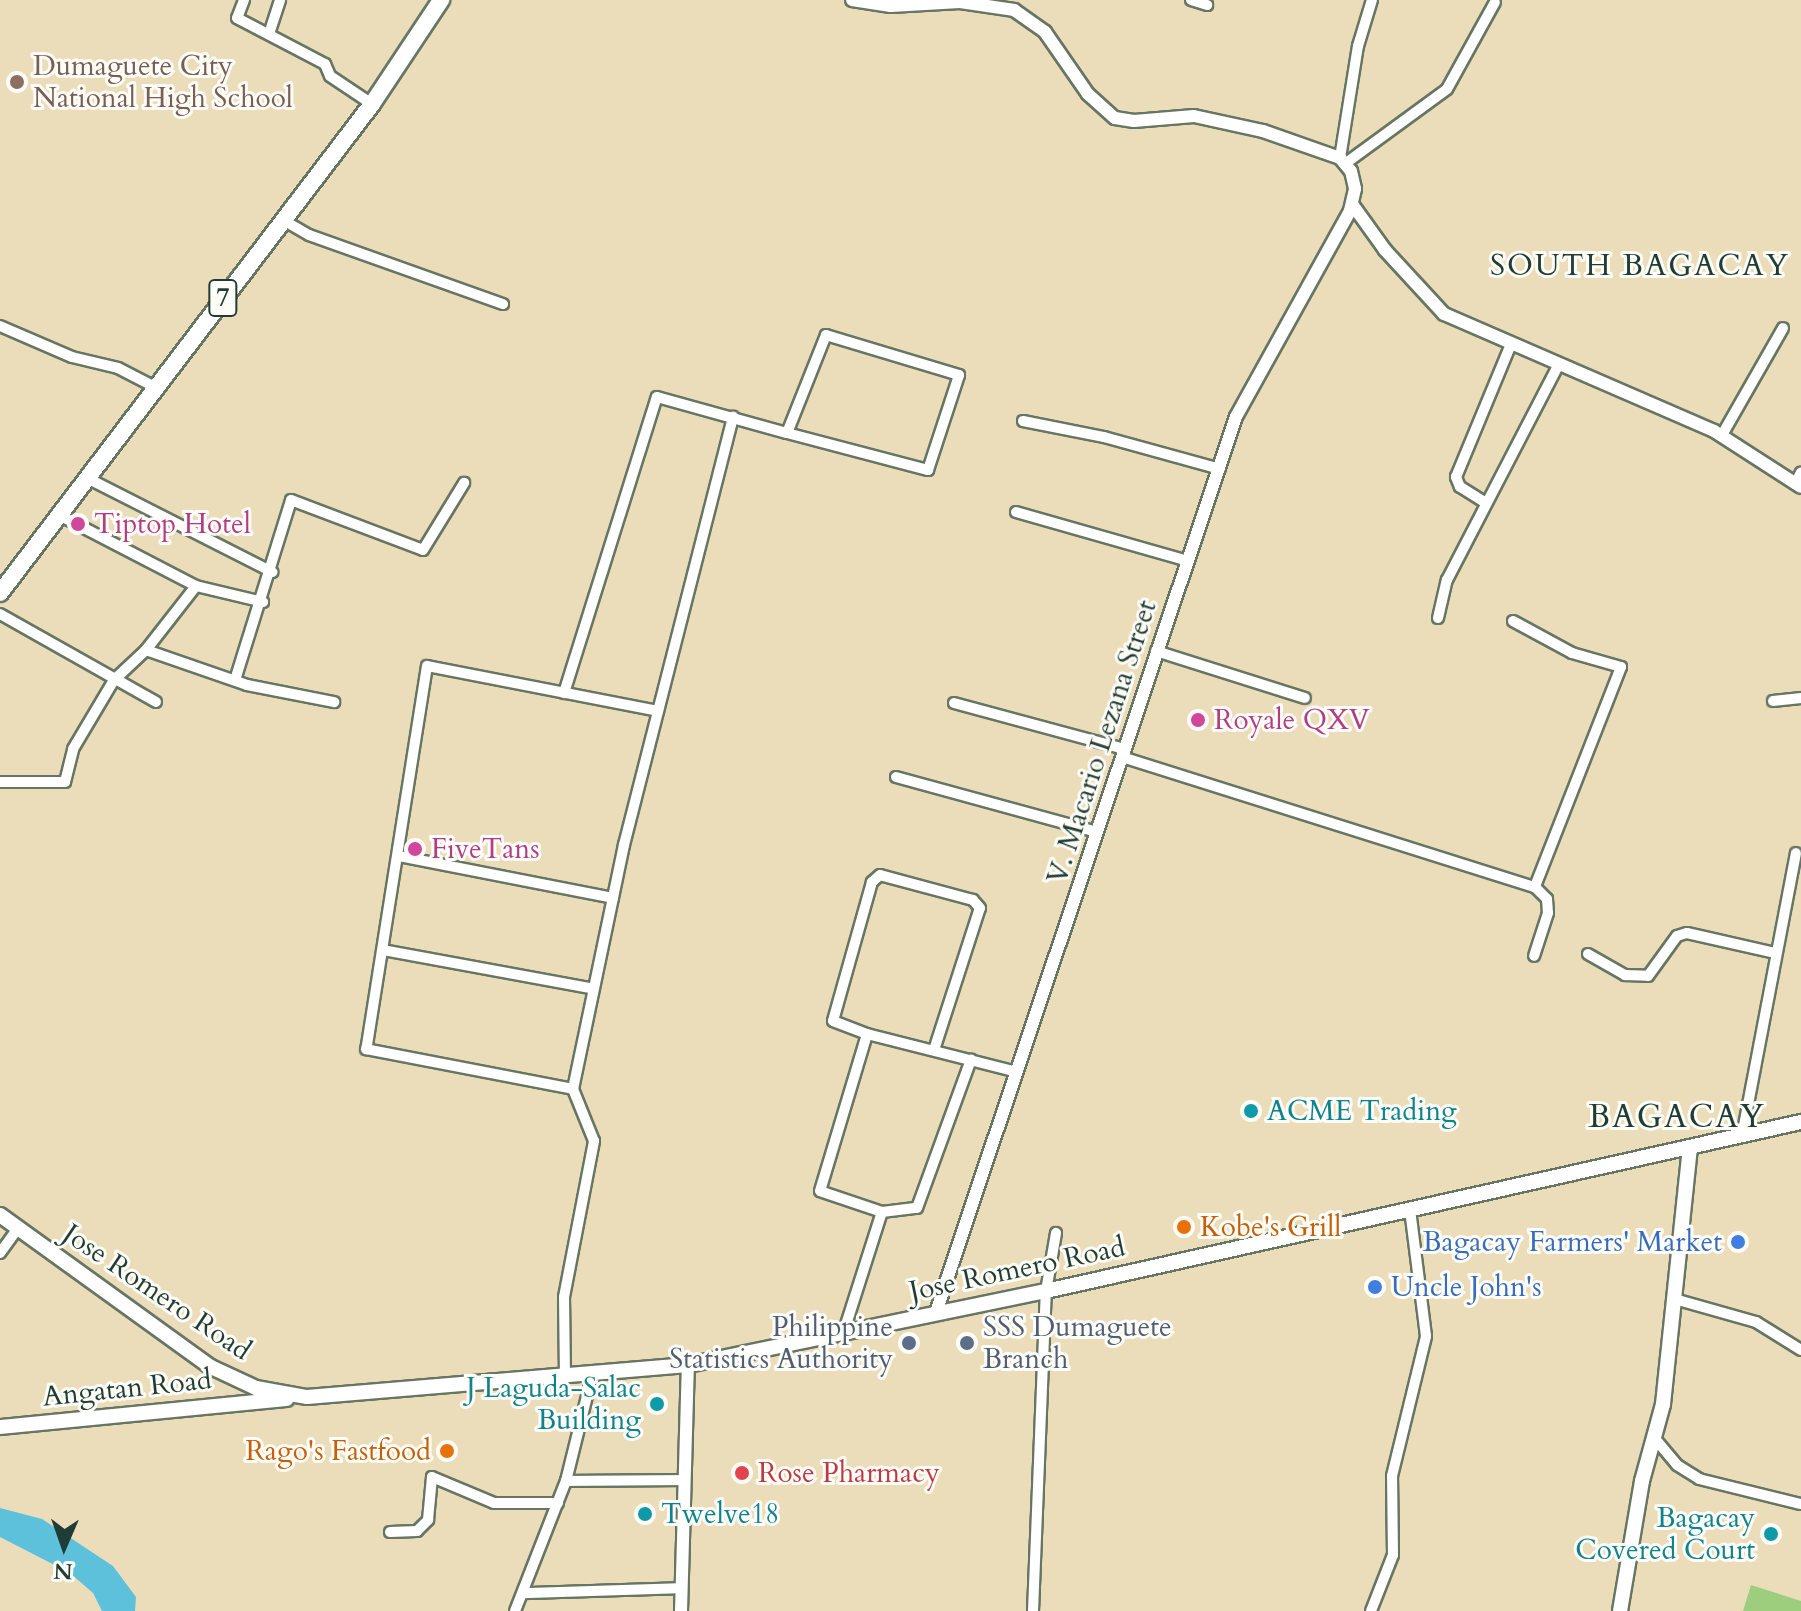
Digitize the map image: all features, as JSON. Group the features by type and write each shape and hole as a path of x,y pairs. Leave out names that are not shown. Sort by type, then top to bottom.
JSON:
{"main road":[{"name":"7","path":"0,593 372,104 441,0"},
{"name":"Jose Romero Road","path":"0,1215 211,1367 256,1388 307,1397 592,1376 688,1365 1046,1291 1801,1122"},
{"path":"1620,1611 1642,1481 1657,1441 1678,1300 1690,1148"},
{"name":"Angatan Road","path":"0,1427 307,1397"}],"street":[{"path":"244,0 237,18 270,31 325,64 330,76 372,104"},
{"path":"270,31 280,0"},
{"path":"852,0 960,2 1014,10 1045,32 1088,94 1115,118 1134,121 1194,116 1263,131 1343,160"},
{"path":"1191,0 1207,5"},
{"path":"1372,0 1358,46 1343,160 1354,180 1352,204 1385,250 1444,314 1722,435 1799,481"},
{"path":"1343,160 1447,89 1495,2"},
{"name":"V. Macario Lezana Street","path":"936,1312 1236,417 1352,204"},
{"path":"283,220 317,238 503,304"},
{"path":"0,326 72,357 118,368 155,387"},
{"path":"1722,435 1783,328"},
{"path":"564,693 657,397 787,433 928,470 959,375 826,335 787,433"},
{"path":"1486,503 1460,487 1456,477 1511,344"},
{"path":"1438,618 1447,580 1558,366"},
{"path":"565,1378 564,1297 594,1141 573,1089 590,988 733,417"},
{"path":"1023,421 1104,437 1220,469"},
{"path":"87,478 272,572"},
{"path":"236,677 263,602 291,500 423,550 464,483"},
{"path":"1016,512 1188,561"},
{"path":"59,515 196,586 263,602"},
{"path":"0,782 65,782 73,749 114,680 146,650 196,586"},
{"path":"0,614 156,702"},
{"path":"1513,621 1572,653 1621,667 1535,887"},
{"path":"146,650 236,677 247,685 334,702"},
{"path":"1156,651 1305,698"},
{"path":"573,1089 366,1049 427,666 658,711"},
{"path":"1773,701 1801,698"},
{"path":"954,703 1124,753 1535,887 1547,899 1548,913 1534,956"},
{"path":"896,777 1097,832"},
{"path":"1742,1136 1796,853"},
{"path":"399,856 613,898"},
{"path":"934,1050 980,908 973,900 880,875 872,882 833,1021 867,1034 1017,1072"},
{"path":"1588,954 1625,975 1648,976 1677,936 1687,933 1776,953"},
{"path":"383,950 590,988"},
{"path":"867,1034 820,1191 882,1212 917,1208 971,1060"},
{"path":"1371,1611 1393,1555 1392,1476 1426,1336 1410,1209"},
{"path":"843,1334 882,1212"},
{"path":"0,1253 18,1228"},
{"path":"1033,1611 1046,1291 1056,1233"},
{"path":"1678,1300 1756,1322 1801,1350"},
{"path":"681,1611 682,1480 688,1365"},
{"path":"515,1611 526,1593 566,1481 592,1376"},
{"path":"1657,1441 1677,1465 1699,1479 1801,1504"},
{"path":"390,1532 417,1531 428,1520 432,1477 494,1503 558,1503"},
{"path":"566,1481 682,1480"},
{"path":"526,1593 681,1588"}],"green space":[{"path":"1751,1585 1801,1601 1801,1611 1743,1611"}],"water":[{"path":"0,1508 42,1519 113,1566 136,1597 135,1611 102,1611 93,1593 70,1573 0,1537"}],"place":[{"name":"Dumaguete City National High School","path":"17,82"},
{"name":"Tiptop Hotel","path":"78,524"},
{"name":"Royale QXV","path":"1198,720"},
{"name":"FiveTans","path":"415,849"},
{"name":"ACME Trading","path":"1251,1111"},
{"name":"Kobe's Grill","path":"1184,1227"},
{"name":"Bagacay Farmers' Market","path":"1738,1242"},
{"name":"Uncle John's","path":"1375,1287"},
{"name":"Philippine Statistics Authority","path":"909,1343"},
{"name":"SSS Dumaguete Branch","path":"967,1343"},
{"name":"J Laguda-Salac Building","path":"657,1404"},
{"name":"Rago's Fastfood","path":"447,1451"},
{"name":"Rose Pharmacy","path":"742,1473"},
{"name":"Twelve18","path":"645,1514"},
{"name":"Bagacay Covered Court","path":"1771,1534"}],"district":[{"name":"SOUTH BAGACAY","path":"1640,266"},
{"name":"BAGACAY","path":"1677,1117"}]}
